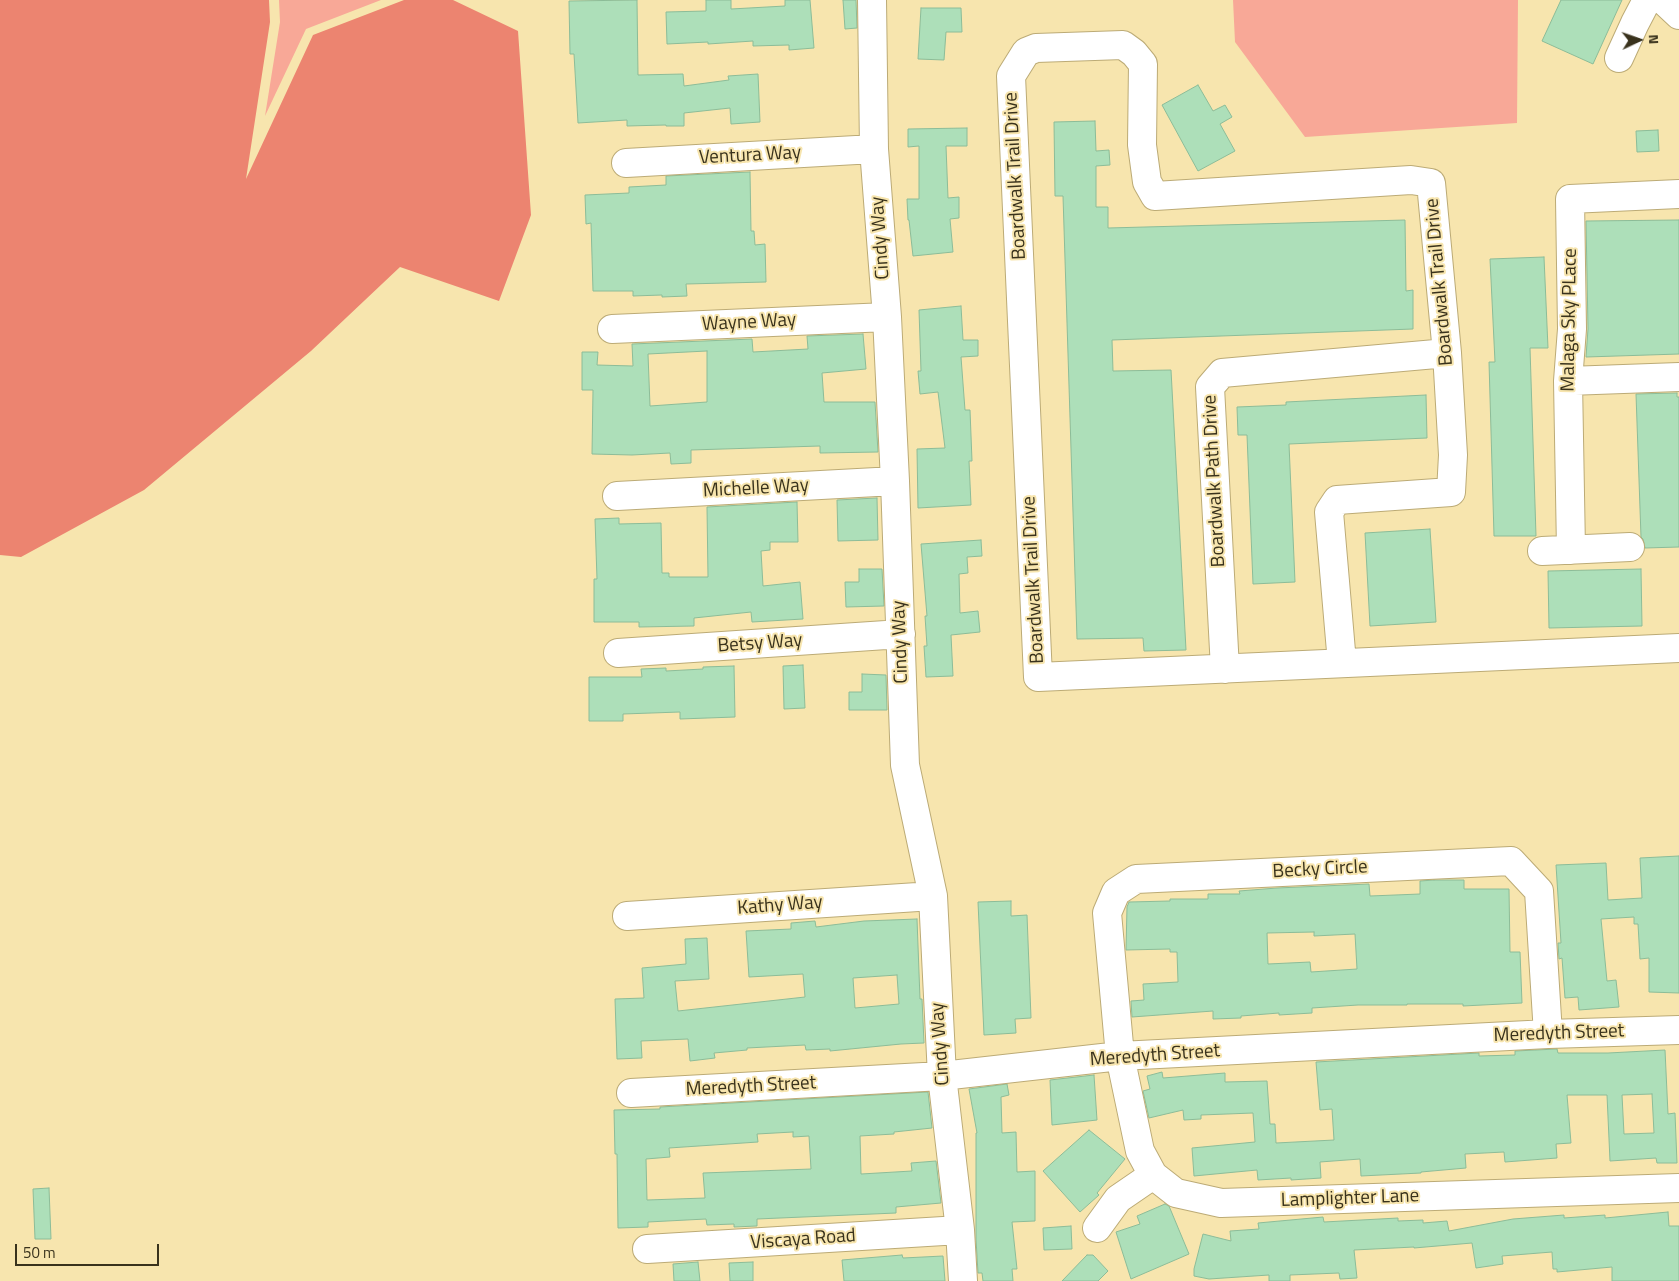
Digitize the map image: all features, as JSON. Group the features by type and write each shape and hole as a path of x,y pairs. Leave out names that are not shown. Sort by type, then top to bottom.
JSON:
{"street":[{"name":"Cindy Way","path":"872,0 874,149 887,317 905,765 933,896 942,1076 960,1230 963,1281"},
{"path":"1619,58 1647,0"},
{"path":"1663,0 1679,14"},
{"name":"Boardwalk Trail Drive","path":"1342,663 1329,512 1337,500 1451,492 1453,455 1447,353 1431,183 1411,180 1155,196 1147,182 1142,145 1143,64 1134,53 1123,45 1036,48 1026,52 1011,76 1038,677 1679,648"},
{"name":"Ventura Way","path":"626,162 874,149"},
{"name":"Malaga Sky PLace","path":"1571,550 1568,381 1572,329 1570,199 1679,194"},
{"name":"Wayne Way","path":"612,329 887,317"},
{"name":"Boardwalk Path Drive","path":"1224,669 1210,386 1222,373 1447,353"},
{"path":"1568,381 1679,378"},
{"name":"Michelle Way","path":"617,496 895,481"},
{"path":"1542,551 1630,547"},
{"name":"Betsy Way","path":"618,653 901,634"},
{"name":"Becky Circle","path":"1120,1056 1107,912 1116,892 1136,879 1511,861 1538,891 1548,1034"},
{"name":"Kathy Way","path":"627,916 933,896"},
{"name":"Meredyth Street","path":"631,1093 942,1076 1120,1056 1548,1034 1679,1030"},
{"name":"Lamplighter Lane","path":"1120,1056 1140,1151 1153,1175 1176,1194 1221,1203 1679,1188"},
{"path":"1097,1228 1118,1199 1153,1175"},
{"name":"Viscaya Road","path":"646,1249 960,1230"}],"shaded area":[{"path":"0,0 269,0 270,22 246,179 313,35 404,0 453,0 518,31 531,215 499,301 400,267 311,351 144,490 21,557 0,555"},
{"path":"279,0 381,0 306,29 265,116 280,22"},
{"path":"1233,0 1518,0 1517,123 1305,137 1235,42"}],"building":[{"path":"637,0 638,75 683,74 684,86 729,80 728,76 758,74 760,122 731,124 730,108 684,113 684,126 627,126 627,120 578,123 574,54 570,54 569,1"},
{"path":"706,0 731,0 731,9 785,6 785,0 810,0 814,48 789,50 789,45 753,46 753,41 667,44 666,12 706,11"},
{"path":"843,0 856,0 857,28 845,29"},
{"path":"1561,0 1622,0 1593,64 1542,41"},
{"path":"921,8 961,8 962,32 946,32 944,60 918,59"},
{"path":"1198,85 1213,111 1225,105 1232,117 1220,124 1235,151 1198,171 1162,105"},
{"path":"1095,121 1096,151 1109,150 1110,165 1096,166 1096,207 1108,207 1108,228 1405,220 1406,291 1413,290 1413,329 1112,340 1113,371 1171,370 1186,650 1144,651 1143,638 1077,639 1063,196 1055,196 1054,122"},
{"path":"967,128 967,146 946,146 948,198 959,197 959,218 950,219 953,252 913,256 907,199 919,199 919,146 908,147 908,129"},
{"path":"1658,130 1659,151 1637,152 1636,131"},
{"path":"750,172 751,231 754,231 755,245 765,244 766,282 686,284 687,296 633,296 633,291 593,291 591,223 586,224 585,195 629,193 629,187 666,185 666,176"},
{"path":"1679,220 1679,354 1586,357 1588,329 1586,221"},
{"path":"1544,257 1548,348 1530,348 1536,536 1494,536 1489,362 1495,362 1490,259"},
{"path":"961,306 963,340 978,340 978,356 961,357 965,410 970,410 972,461 969,461 971,505 918,508 917,449 945,448 938,392 920,394 918,371 921,371 919,310"},
{"path":"863,334 866,369 822,373 824,402 875,402 878,452 820,453 820,446 691,450 691,463 671,464 670,453 632,455 592,454 593,390 582,390 582,352 598,352 597,365 633,366 632,344 752,339 753,352 808,349 807,336","holes":["707,351 707,402 650,406 648,354"]},
{"path":"1677,393 1677,397 1679,397 1679,547 1645,548 1641,537 1636,394"},
{"path":"1426,395 1427,438 1289,444 1295,582 1253,584 1247,435 1238,435 1237,407 1286,405 1286,402"},
{"path":"877,498 878,540 838,541 837,500"},
{"path":"797,502 798,542 770,542 770,550 761,551 763,586 800,582 803,619 752,622 751,612 694,618 694,626 639,627 639,622 594,622 594,579 597,579 595,519 619,518 619,524 661,523 662,573 669,573 669,577 708,577 707,507"},
{"path":"1430,529 1436,622 1370,626 1365,533"},
{"path":"981,540 982,556 967,557 968,573 959,574 960,613 978,611 980,632 951,635 953,676 926,677 924,646 927,646 925,616 927,616 921,544"},
{"path":"859,569 882,569 884,606 846,607 845,582 859,582"},
{"path":"1641,569 1642,626 1549,628 1548,571"},
{"path":"803,665 805,708 784,709 783,666"},
{"path":"734,666 735,717 680,719 680,712 623,714 623,721 589,721 589,677 642,677 641,669 666,668 666,671"},
{"path":"862,674 886,675 887,710 849,710 849,692 862,692"},
{"path":"1679,856 1679,993 1649,992 1649,958 1640,959 1638,924 1634,924 1634,917 1601,919 1607,981 1616,980 1619,1007 1579,1010 1578,997 1565,998 1562,958 1559,959 1558,943 1561,943 1556,865 1606,863 1608,900 1642,898 1640,858"},
{"path":"1464,880 1464,889 1509,889 1510,952 1520,952 1522,1003 1463,1006 1463,1004 1358,1005 1312,1008 1312,1013 1279,1015 1279,1013 1241,1016 1241,1018 1213,1019 1213,1011 1132,1017 1131,1001 1144,1000 1143,984 1178,982 1177,952 1170,952 1170,949 1126,950 1127,907 1129,902 1208,899 1208,894 1240,894 1239,891 1369,884 1370,896 1420,894 1420,881","holes":["1314,932 1314,936 1355,934 1357,969 1311,972 1310,962 1268,964 1267,933"]},
{"path":"1011,901 1011,916 1027,915 1031,1018 1015,1019 1016,1033 984,1035 978,902"},
{"path":"917,919 920,999 922,999 924,1043 830,1051 830,1049 806,1050 805,1045 747,1048 747,1050 714,1053 715,1058 690,1061 688,1039 641,1041 642,1058 617,1059 615,999 644,998 642,968 686,964 685,939 707,938 709,979 675,981 678,1011 805,997 803,974 749,977 746,931 791,929 791,923 815,921 816,927 864,921","holes":["897,975 899,1004 855,1008 853,978"]},
{"path":"1557,1049 1558,1053 1608,1053 1665,1050 1668,1114 1675,1113 1677,1163 1657,1163 1656,1158 1610,1161 1607,1095 1567,1095 1571,1143 1556,1144 1557,1158 1505,1162 1504,1152 1465,1154 1466,1168 1421,1173 1361,1176 1360,1159 1320,1162 1321,1178 1291,1180 1291,1178 1258,1180 1257,1170 1194,1176 1192,1148 1255,1142 1253,1113 1201,1115 1201,1119 1184,1120 1183,1110 1149,1118 1143,1091 1150,1089 1147,1076 1162,1072 1163,1078 1225,1073 1225,1082 1267,1081 1270,1124 1275,1124 1276,1143 1334,1140 1332,1109 1320,1110 1316,1062 1479,1053 1479,1056 1515,1055 1515,1051","holes":["1652,1094 1654,1133 1624,1134 1622,1095"]},
{"path":"1094,1075 1097,1120 1052,1125 1050,1080"},
{"path":"1007,1084 1009,1095 1001,1097 1002,1133 1016,1132 1017,1172 1035,1171 1035,1221 1012,1222 1017,1269 1012,1269 1013,1281 983,1281 982,1273 978,1273 976,1239 977,1133 969,1089"},
{"path":"928,1092 932,1128 894,1132 894,1134 860,1136 861,1174 912,1171 911,1163 936,1161 941,1203 896,1207 896,1213 757,1219 757,1226 734,1227 734,1224 707,1225 706,1219 648,1222 648,1227 618,1228 617,1154 615,1154 614,1110 660,1109 660,1107","holes":["793,1132 793,1137 809,1136 811,1169 703,1173 705,1198 647,1200 646,1159 670,1157 669,1148 758,1142 757,1134"]},
{"path":"1089,1130 1125,1159 1097,1193 1099,1195 1080,1212 1043,1171"},
{"path":"49,1188 51,1239 35,1239 33,1189"},
{"path":"1165,1204 1169,1206 1189,1254 1131,1279 1116,1232 1140,1224 1137,1216"},
{"path":"1668,1212 1669,1226 1679,1226 1679,1281 1612,1281 1612,1267 1557,1272 1557,1269 1553,1269 1552,1252 1502,1256 1503,1264 1476,1268 1472,1243 1414,1248 1354,1250 1357,1278 1340,1279 1339,1273 1290,1275 1290,1281 1269,1281 1269,1275 1209,1279 1194,1276 1203,1234 1231,1241 1230,1231 1259,1229 1258,1223 1323,1217 1324,1222 1398,1218 1398,1221 1423,1220 1423,1223 1447,1221 1449,1231 1513,1219 1564,1215 1564,1218 1605,1215 1605,1218"},
{"path":"1071,1226 1072,1249 1044,1250 1043,1228"},
{"path":"902,1255 903,1258 943,1256 945,1281 844,1281 842,1260"},
{"path":"1087,1255 1093,1255 1108,1271 1098,1281 1062,1281"},
{"path":"698,1262 700,1281 674,1281 673,1264"},
{"path":"753,1262 753,1281 730,1281 729,1263"}]}
